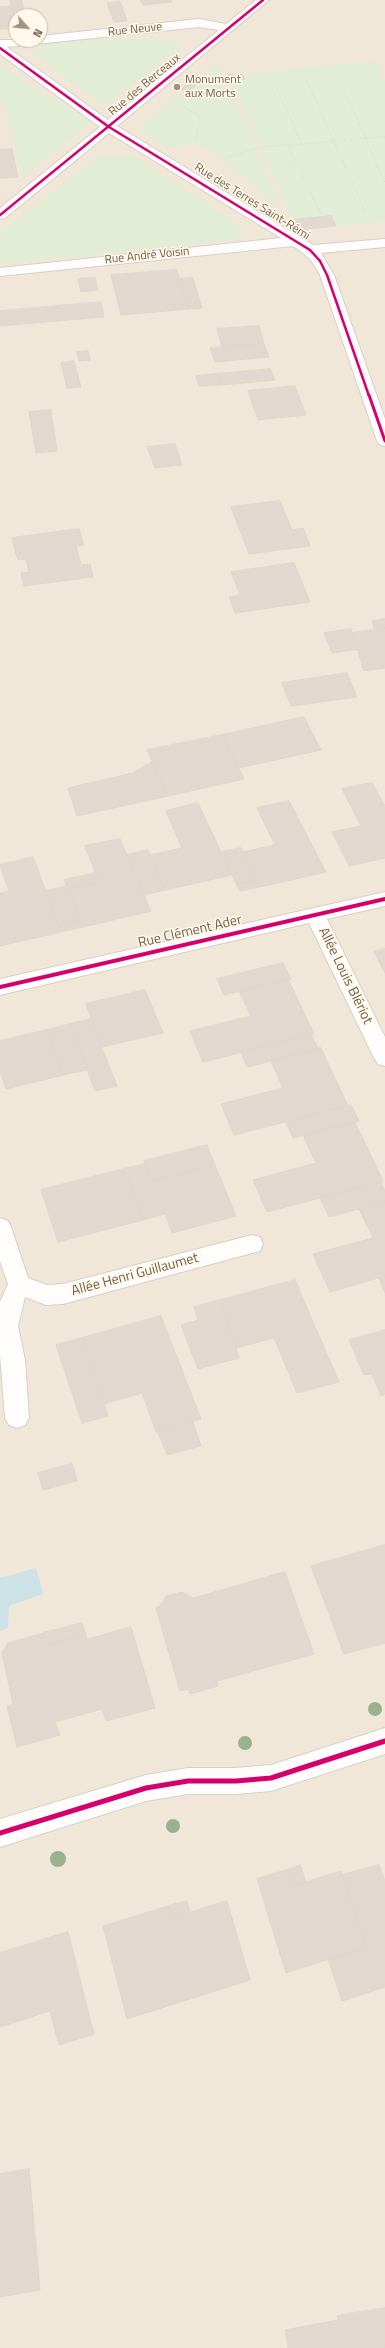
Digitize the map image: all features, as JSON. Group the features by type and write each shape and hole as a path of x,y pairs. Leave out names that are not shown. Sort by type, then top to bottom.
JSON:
{"street":[{"name":"Rue des Berceaux","path":"0,215 263,0"},
{"name":"Rue Neuve","path":"48,39 199,23 230,28"},
{"name":"Rue des Terres Saint-Rémi","path":"0,48 109,127 310,250 320,261 327,275 385,441"},
{"name":"Rue André Voisin","path":"0,272 295,241"},
{"path":"310,250 385,243"},
{"name":"Rue Clément Ader","path":"0,987 385,899"},
{"name":"Allée Louis Blériot","path":"315,915 385,1058"},
{"path":"0,1227 18,1284 10,1306 6,1326 14,1360 17,1418"},
{"name":"Allée Henri Guillaumet","path":"18,1284 46,1295 63,1294 252,1244"},
{"path":"0,1833 146,1788 188,1781 236,1781 271,1778 385,1741"}],"path":[{"path":"305,76 366,214"},
{"path":"338,76 385,183"},
{"path":"272,78 302,144"},
{"path":"183,105 200,116 196,142"},
{"path":"183,172 261,147 385,137"},
{"path":"288,145 321,214"}],"shaded area":[{"path":"0,0 385,0 385,2348 0,2348"},
{"path":"36,1568 43,1594 9,1606 8,1628 0,1631 0,1578"}],"green space":[{"path":"168,39 180,46 105,105 32,54 39,48 48,48 48,40"},
{"path":"375,61 385,81 385,221 298,230 228,75"},
{"path":"217,64 246,125 280,209 228,164 196,142 169,148 138,128"},
{"path":"0,65 90,122 23,177 0,89"},
{"path":"133,156 243,227 233,240 0,264 0,233 98,157"}],"building":[{"path":"10,0 22,0 23,6 12,6"},
{"path":"141,0 172,0 172,2 143,5"},
{"path":"120,2 127,21 114,22 107,3"},
{"path":"23,6 23,8 8,8 8,28 0,29 0,7"},
{"path":"242,74 245,79 230,80 228,75"},
{"path":"190,82 196,85 189,91 182,89"},
{"path":"0,149 12,149 18,177 0,178"},
{"path":"331,216 336,226 298,230 294,220"},
{"path":"177,270 189,309 121,315 111,275"},
{"path":"95,278 98,290 81,292 78,279"},
{"path":"193,278 202,308 189,309 180,279"},
{"path":"101,302 104,317 0,326 0,311"},
{"path":"259,326 264,344 222,347 217,329"},
{"path":"264,344 269,357 215,362 210,348"},
{"path":"88,351 90,360 79,361 77,352"},
{"path":"74,361 81,387 67,388 61,363"},
{"path":"270,369 275,380 221,385 217,374"},
{"path":"217,374 221,385 199,386 196,376"},
{"path":"295,386 306,415 258,420 248,391"},
{"path":"51,410 57,451 36,453 29,412"},
{"path":"175,444 182,465 155,468 147,447"},
{"path":"280,501 292,530 303,528 310,546 249,554 231,507"},
{"path":"79,529 84,545 76,546 81,565 90,564 93,577 24,586 21,573 29,572 26,559 24,553 16,554 12,538"},
{"path":"24,553 26,559 18,560 16,554"},
{"path":"294,563 310,602 235,613 229,597 240,595 231,572"},
{"path":"385,619 385,628 375,630 372,621"},
{"path":"385,628 385,668 364,671 352,633"},
{"path":"351,629 359,649 332,653 324,633"},
{"path":"347,673 357,697 291,706 282,683"},
{"path":"304,717 321,750 238,768 222,735"},
{"path":"222,735 244,779 168,796 147,750"},
{"path":"152,762 168,796 77,816 68,788 133,773"},
{"path":"372,783 385,806 385,858 349,866 332,832 361,826 342,789"},
{"path":"289,801 326,872 260,887 243,852 275,845 257,808"},
{"path":"198,803 232,875 165,890 150,855 182,848 166,811"},
{"path":"120,839 151,911 83,927 68,889 99,882 85,846"},
{"path":"241,848 257,880 236,884 222,852"},
{"path":"148,850 165,890 144,895 127,855"},
{"path":"33,857 61,932 0,946 0,893 9,891 0,865"},
{"path":"96,873 99,882 68,889 64,880"},
{"path":"257,880 260,887 240,891 236,884"},
{"path":"67,886 80,920 59,925 46,891"},
{"path":"80,920 83,927 61,932 59,925"},
{"path":"385,949 385,973 374,952"},
{"path":"283,963 291,979 224,995 217,979"},
{"path":"288,979 314,1034 203,1062 190,1031 251,1016 239,991"},
{"path":"145,990 163,1033 102,1047 86,1004"},
{"path":"91,1019 117,1086 95,1091 70,1024"},
{"path":"70,1024 87,1070 63,1075 47,1030"},
{"path":"47,1030 63,1075 6,1089 0,1071 0,1041"},
{"path":"311,1034 318,1049 247,1067 241,1052"},
{"path":"321,1048 348,1106 234,1135 221,1104 283,1088 271,1061"},
{"path":"351,1105 359,1121 293,1138 286,1122"},
{"path":"355,1122 383,1181 267,1212 253,1180 316,1163 303,1135"},
{"path":"207,1145 215,1165 152,1181 144,1161"},
{"path":"145,1164 152,1181 215,1165 236,1216 172,1233 165,1214 143,1220 124,1169"},
{"path":"124,1169 143,1220 58,1242 41,1190"},
{"path":"381,1182 385,1191 385,1202 329,1217 320,1198"},
{"path":"385,1202 385,1276 330,1292 313,1254 373,1238 359,1209"},
{"path":"385,1276 385,1293 379,1278"},
{"path":"295,1280 339,1382 297,1393 274,1338 236,1348 221,1300"},
{"path":"221,1300 239,1358 198,1369 181,1325 198,1320 194,1307"},
{"path":"161,1316 201,1419 156,1432 142,1393 104,1404 82,1338"},
{"path":"385,1330 385,1394 381,1396 372,1374 364,1375 349,1340"},
{"path":"82,1338 108,1416 82,1423 56,1345"},
{"path":"193,1422 201,1446 167,1455 158,1432"},
{"path":"72,1464 77,1481 43,1490 38,1473"},
{"path":"385,1545 385,1643 344,1654 311,1566"},
{"path":"285,1572 314,1654 217,1681 218,1686 190,1694 188,1689 180,1691 156,1608 160,1606 166,1596 182,1592 193,1598"},
{"path":"82,1623 86,1635 47,1645 43,1633"},
{"path":"131,1627 155,1708 106,1721 102,1709 55,1722 60,1735 17,1747 7,1706 13,1704 2,1653 8,1643 43,1633 47,1645 86,1635 87,1639"},
{"path":"300,1865 306,1882 292,1886 287,1870"},
{"path":"379,1865 385,1881 385,1987 342,2001 328,1959 366,1947 342,1875"},
{"path":"287,1870 292,1886 341,1871 366,1947 286,1973 257,1879"},
{"path":"187,1901 190,1911 171,1918 168,1906"},
{"path":"227,1901 250,1980 127,2019 103,1926 168,1906 171,1918"},
{"path":"68,1932 94,2034 59,2045 50,2011 0,2027 0,1953"},
{"path":"29,2169 40,2290 0,2297 0,2174"},
{"path":"385,2308 385,2348 288,2348 285,2330 338,2320 337,2316"}],"cycle path":[{"path":"0,215 263,0"},
{"path":"0,48 109,127 310,250 320,261 327,275 385,441"},
{"path":"0,987 385,899"},
{"path":"0,1833 146,1788 188,1781 236,1781 271,1778 385,1741"}],"place":[{"name":"Monument aux Morts","path":"177,87"}]}
